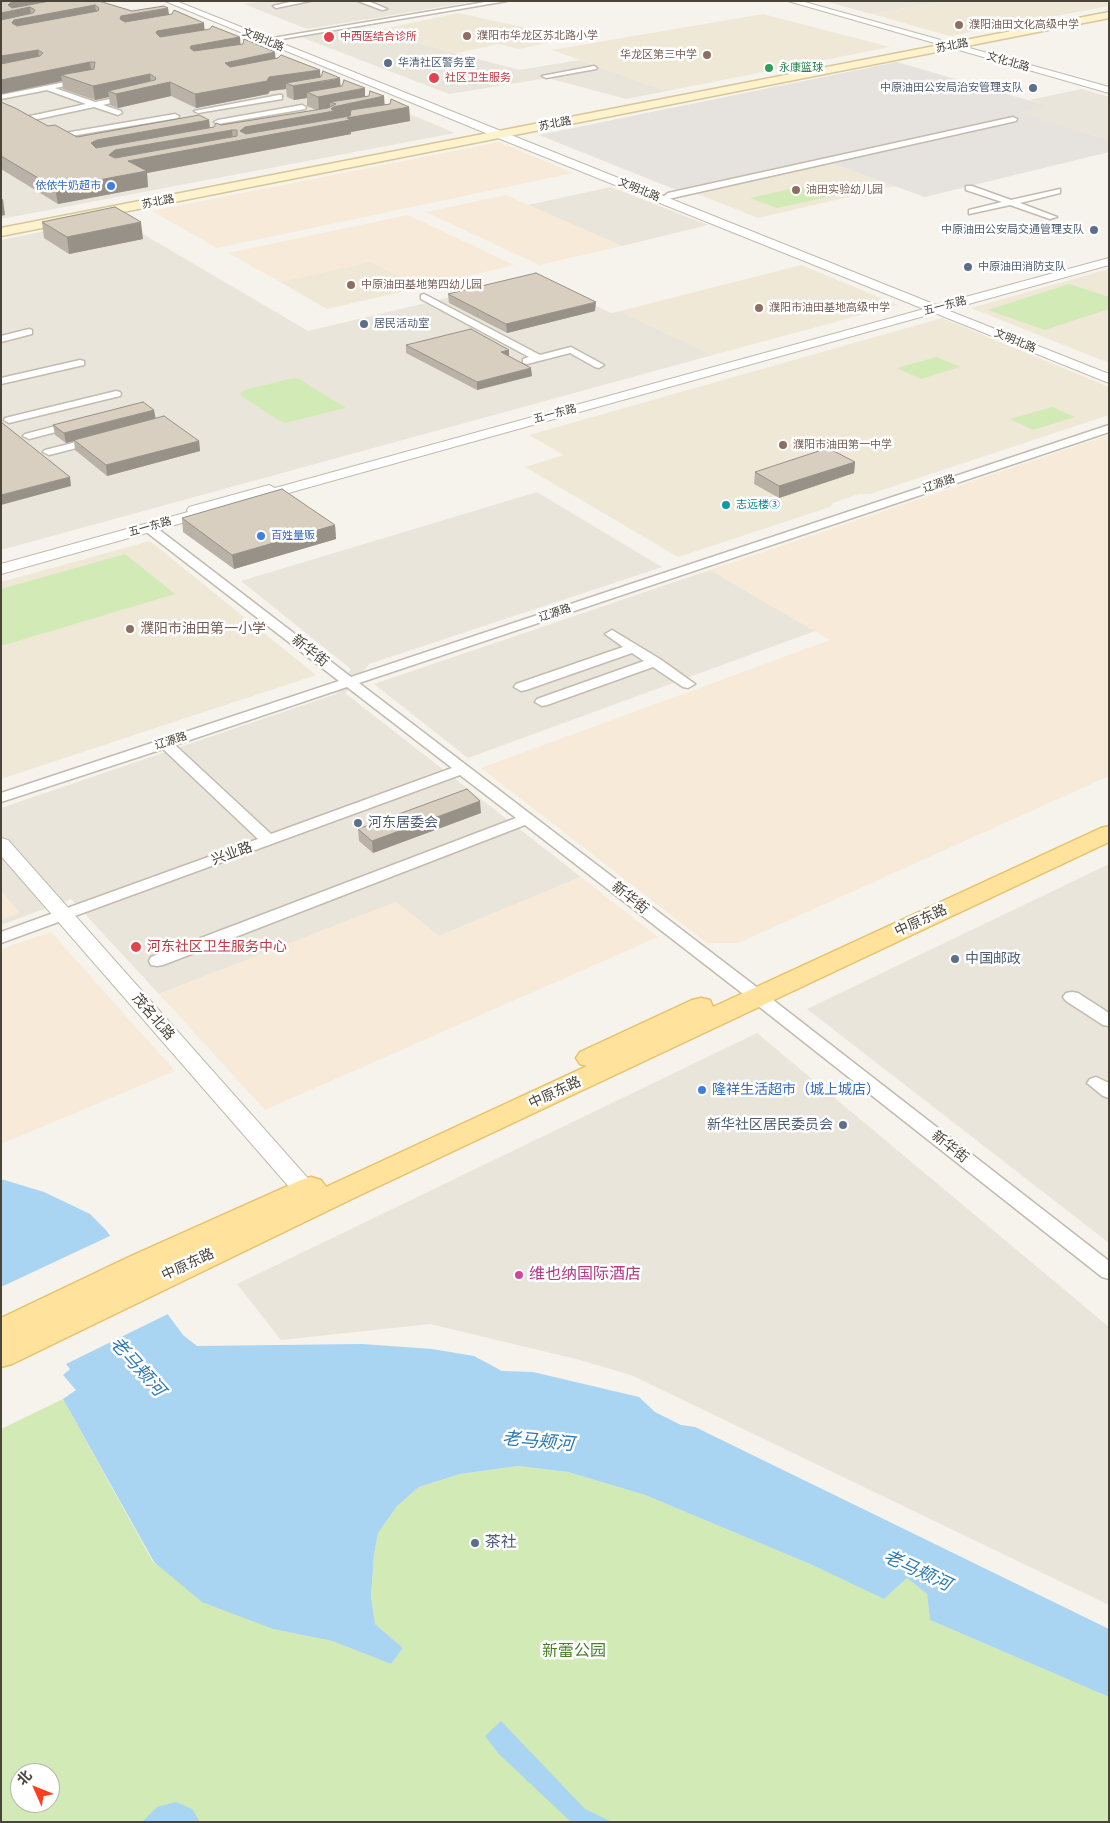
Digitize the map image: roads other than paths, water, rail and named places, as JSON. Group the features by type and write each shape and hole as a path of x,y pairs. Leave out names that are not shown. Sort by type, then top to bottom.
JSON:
{"main road":[{"name":"苏北路","path":"1,232 1109,11"},
{"name":"苏北路","path":"951,44 1109,16"},
{"name":"苏北路","path":"1,228 502,132"},
{"name":"中原东路","path":"11,1339 149,1272 752,992 1109,816"},
{"name":"中原东路","path":"149,1272 305,1190 1109,833"}],"street":[{"name":"文明北路","path":"168,1 668,196 1109,379"},
{"name":"文明北路","path":"187,1 502,132 936,306 1109,372"},
{"path":"276,6 307,1"},
{"path":"361,1 384,9"},
{"path":"264,40 504,1"},
{"name":"文化北路","path":"792,1 1109,88"},
{"name":"文化北路","path":"801,1 951,44"},
{"path":"546,76 594,68"},
{"path":"1,97 92,79"},
{"path":"48,88 118,113"},
{"path":"24,120 143,94"},
{"path":"198,111 278,95"},
{"path":"56,102 75,98"},
{"path":"294,104 312,101"},
{"path":"218,122 302,107"},
{"path":"58,136 175,116"},
{"path":"668,196 1013,119"},
{"path":"968,188 1053,217"},
{"path":"972,212 1057,191"},
{"name":"五一东路","path":"1,569 1109,256"},
{"name":"五一东路","path":"1,562 936,306 1109,261"},
{"path":"424,297 538,358"},
{"path":"1,339 29,332"},
{"path":"518,363 570,350 599,364"},
{"path":"1,381 80,363"},
{"path":"9,420 116,394"},
{"path":"29,436 84,422"},
{"name":"辽源路","path":"1,798 1109,428"},
{"path":"49,452 104,438"},
{"name":"新华街","path":"149,528 752,992 1109,1272"},
{"path":"612,634 688,684"},
{"path":"521,687 633,648"},
{"path":"542,702 655,662"},
{"path":"165,743 269,841"},
{"name":"兴业路","path":"1,938 463,769"},
{"path":"158,961 527,819"},
{"name":"茂名北路","path":"1,844 305,1190"},
{"path":"1072,997 1109,1022"}],"water":[{"name":"老马颊河","path":"1,1179 44,1192 90,1214 105,1229 183,1335 197,1346 362,1344 432,1349 474,1356 502,1371 533,1372 639,1397 655,1412 681,1425 695,1427 1109,1629 1109,1697 930,1620 927,1594 907,1578 884,1599 810,1564 645,1495 568,1472 518,1466 460,1474 419,1487 397,1506 378,1533 374,1555 371,1596 375,1624 403,1648 391,1664 332,1641 273,1629 202,1602 154,1562 63,1399 76,1390 63,1375 70,1369 1,1284"},
{"path":"501,1721 585,1809 612,1822 571,1822 498,1753 485,1736"},
{"path":"176,1802 192,1809 200,1822 142,1822 157,1807"}],"place":[{"name":"濮阳油田文化高级中学","path":"959,25"},
{"name":"濮阳市华龙区苏北路小学","path":"467,36"},
{"name":"中西医结合诊所","path":"329,37"},
{"name":"华龙区第三中学","path":"707,55"},
{"name":"华清社区警务室","path":"388,63"},
{"name":"永康篮球","path":"769,68"},
{"name":"社区卫生服务","path":"434,78"},
{"name":"中原油田公安局治安管理支队","path":"1033,88"},
{"name":"依依牛奶超市","path":"111,186"},
{"name":"油田实验幼儿园","path":"796,190"},
{"name":"中原油田公安局交通管理支队","path":"1094,230"},
{"name":"中原油田消防支队","path":"968,267"},
{"name":"中原油田基地第四幼儿园","path":"351,285"},
{"name":"濮阳市油田基地高级中学","path":"759,308"},
{"name":"居民活动室","path":"364,324"},
{"name":"濮阳市油田第一中学","path":"783,445"},
{"name":"志远楼③","path":"726,505"},
{"name":"百姓量贩","path":"261,536"},
{"name":"濮阳市油田第一小学","path":"130,629"},
{"name":"河东居委会","path":"358,823"},
{"name":"河东社区卫生服务中心","path":"136,947"},
{"name":"中国邮政","path":"955,959"},
{"name":"隆祥生活超市（城上城店）","path":"702,1090"},
{"name":"新华社区居民委员会","path":"843,1125"},
{"name":"维也纳国际酒店","path":"519,1275"},
{"name":"茶社","path":"475,1543"}],"park label":[{"name":"新蕾公园","path":"574,1652"}]}
